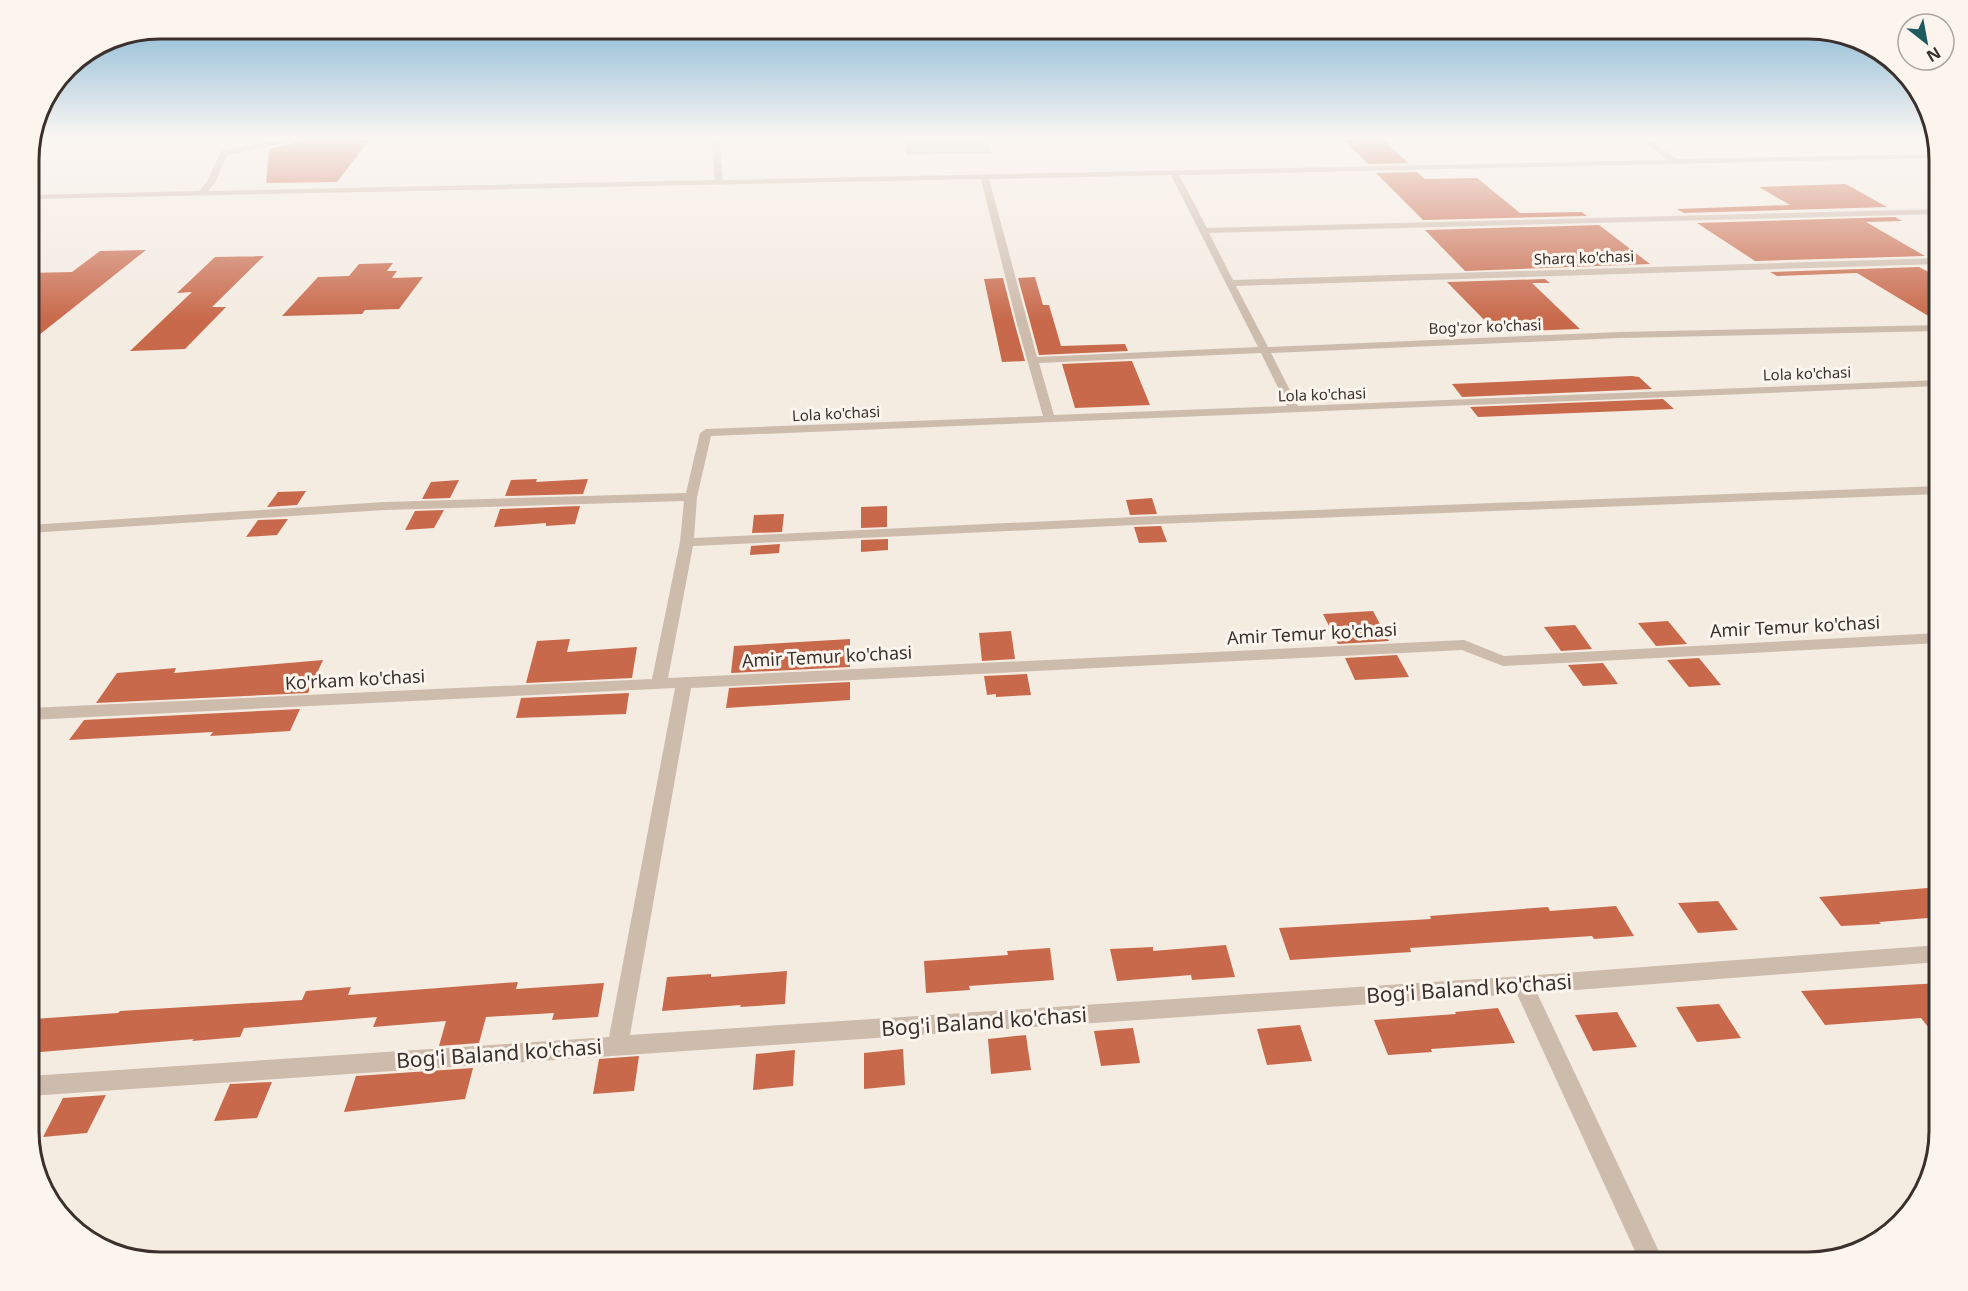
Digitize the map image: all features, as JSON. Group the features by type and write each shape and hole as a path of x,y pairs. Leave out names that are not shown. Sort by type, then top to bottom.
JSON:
{"street":[{"path":"990,199 1048,418"},
{"path":"1187,199 1294,410"},
{"path":"1906,203 1929,202"},
{"path":"1202,231 1929,211"},
{"name":"Sharq ko'chasi","path":"1229,284 1929,261"},
{"name":"Bog'zor ko'chasi","path":"1032,360 1620,336 1929,328"},
{"name":"Lola ko'chasi","path":"691,497 706,434 1048,418 1929,383"},
{"path":"687,542 1026,524 1929,490"},
{"path":"39,528 385,506 691,497 687,542 659,684"},
{"name":"Amir Temur ko'chasi","path":"684,682 1464,645 1503,661 1929,640"},
{"path":"618,1046 684,682"},
{"name":"Ko'rkam ko'chasi","path":"39,714 684,682"},
{"name":"Bog'i Baland ko'chasi","path":"39,1085 1523,985 1929,955"},
{"path":"1523,985 1647,1252"}],"building":[{"path":"1402,199 1503,199 1520,213 1582,212 1587,216 1423,220"},
{"path":"1780,199 1873,199 1887,207 1684,213 1677,209 1790,205"},
{"path":"1895,217 1902,221 1866,222 1925,256 1755,261 1697,223"},
{"path":"1599,225 1650,264 1465,271 1425,230"},
{"path":"146,250 39,335 39,273 72,272 100,251"},
{"path":"264,256 212,307 226,307 185,349 130,351 192,292 177,293 215,257"},
{"path":"393,263 387,271 397,271 392,278 423,277 399,309 365,310 362,314 282,316 318,277 349,276 359,264"},
{"path":"1919,267 1929,272 1929,316 1857,273 1777,276 1770,272"},
{"path":"1035,277 1043,305 1049,305 1061,346 1125,344 1128,351 1039,355 1018,278"},
{"path":"1003,278 1025,361 1002,362 984,279"},
{"path":"1545,279 1550,283 1532,283 1580,329 1496,332 1447,282"},
{"path":"1132,361 1150,405 1075,408 1062,364"},
{"path":"1639,377 1652,389 1462,397 1452,384"},
{"path":"1663,399 1674,409 1478,417 1470,407"},
{"path":"537,479 536,482 588,479 583,494 505,496 511,480"},
{"path":"459,480 450,498 422,499 431,482"},
{"path":"306,491 297,505 267,507 278,492"},
{"path":"1152,498 1157,514 1130,515 1126,500"},
{"path":"580,506 575,524 546,526 546,523 494,527 500,509"},
{"path":"887,506 887,527 861,528 861,507"},
{"path":"444,510 434,528 405,530 415,511"},
{"path":"784,514 782,532 752,533 754,515"},
{"path":"288,519 277,535 246,537 258,520"},
{"path":"1161,526 1167,542 1139,543 1134,527"},
{"path":"888,539 888,550 861,552 861,540"},
{"path":"780,544 779,553 750,555 751,546"},
{"path":"1373,611 1389,641 1338,644 1323,614"},
{"path":"1668,621 1687,644 1656,646 1638,623"},
{"path":"1575,625 1592,649 1561,651 1544,627"},
{"path":"1011,631 1015,659 982,661 979,633"},
{"path":"570,639 567,652 637,647 632,678 526,683 537,641"},
{"path":"850,639 850,667 731,673 734,646"},
{"path":"1397,655 1409,677 1355,680 1345,658"},
{"path":"1699,658 1721,685 1689,687 1667,660"},
{"path":"323,660 308,693 96,703 117,673 176,668 174,673"},
{"path":"1603,663 1618,684 1583,686 1568,665"},
{"path":"1027,674 1031,695 996,697 996,694 987,695 984,676"},
{"path":"850,682 850,700 726,708 729,688"},
{"path":"629,693 626,714 516,718 521,698"},
{"path":"300,709 290,731 210,736 213,732 69,740 84,720"},
{"path":"1929,888 1929,918 1841,926 1819,897"},
{"path":"1718,901 1738,930 1698,933 1678,903"},
{"path":"1616,906 1634,936 1594,939 1592,936 1410,948 1411,952 1290,960 1279,928 1431,919 1430,916 1548,907 1550,911"},
{"path":"1226,945 1235,977 1192,980 1191,975 1117,981 1110,949 1153,947 1153,951"},
{"path":"1050,948 1054,980 969,986 970,990 926,993 924,961 1008,955 1007,951"},
{"path":"787,971 785,1004 662,1011 667,977 711,974 711,977"},
{"path":"518,982 516,989 604,983 598,1017 552,1020 554,1013 486,1017 479,1043 439,1046 446,1021 373,1027 377,1017 244,1028 240,1037 39,1052 39,1019 118,1013 120,1011 302,1000 306,991 351,987 348,995"},
{"path":"1929,984 1929,1028 1921,1018 1825,1025 1801,991"},
{"path":"1719,1004 1741,1038 1697,1042 1676,1007"},
{"path":"1498,1008 1515,1043 1431,1049 1432,1052 1388,1055 1374,1020 1456,1014 1455,1012"},
{"path":"1617,1012 1637,1047 1593,1051 1575,1015"},
{"path":"1300,1025 1312,1061 1267,1065 1257,1029"},
{"path":"1133,1028 1140,1063 1101,1066 1094,1031"},
{"path":"1026,1035 1031,1070 991,1074 988,1039"},
{"path":"903,1049 905,1085 864,1089 864,1053"},
{"path":"795,1050 793,1086 753,1090 756,1054"},
{"path":"639,1056 634,1091 593,1094 599,1059"},
{"path":"473,1068 465,1099 344,1112 356,1076"},
{"path":"272,1082 257,1118 214,1121 230,1084"},
{"path":"106,1095 87,1133 43,1137 63,1098"}]}
